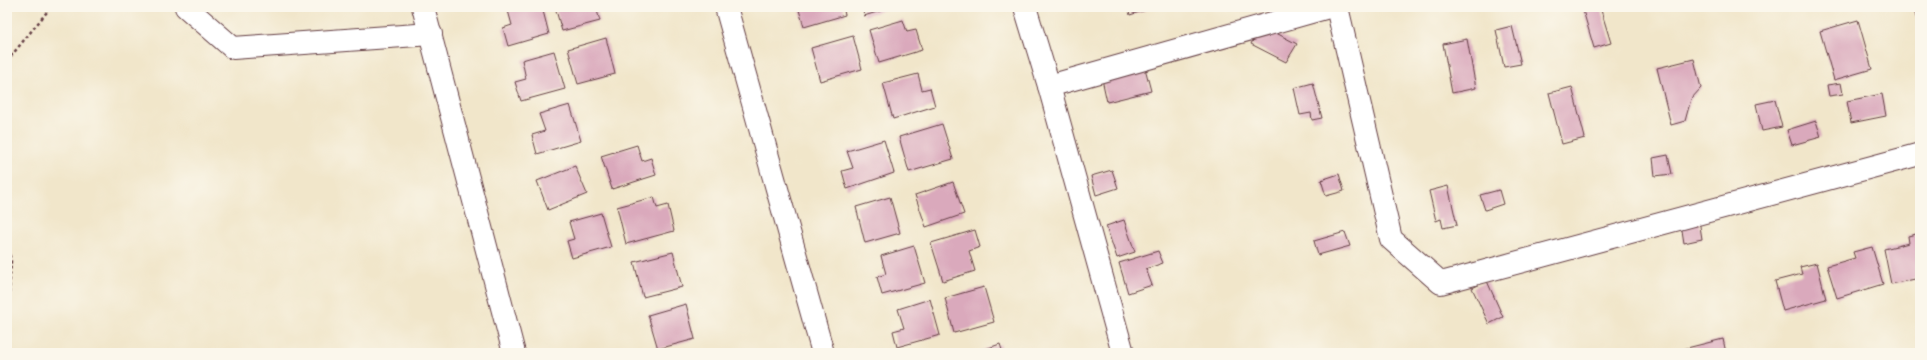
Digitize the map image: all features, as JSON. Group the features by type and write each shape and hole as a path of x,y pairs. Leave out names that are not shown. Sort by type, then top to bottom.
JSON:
{"street":[{"path":"186,7 233,48 431,34"},
{"path":"423,7 514,353"},
{"path":"726,7 823,353"},
{"path":"1025,7 1049,86 1123,353"},
{"path":"1049,86 1329,7"},
{"path":"1337,7 1391,239 1441,283 1920,154"}],"path":[{"path":"7,61 51,7"},
{"path":"7,243 11,261 7,327"}],"building":[{"path":"507,7 542,7 549,34 508,46 503,28 512,25"},
{"path":"555,7 596,7 600,21 562,31"},
{"path":"806,7 843,7 845,15 804,27 799,10"},
{"path":"862,7 893,7 864,16"},
{"path":"1128,7 1152,7 1152,8 1130,15"},
{"path":"1582,7 1600,7 1611,43 1594,48"},
{"path":"1913,7 1920,7 1920,30"},
{"path":"903,20 907,32 916,30 922,50 879,63 869,30"},
{"path":"1858,20 1872,69 1834,80 1820,31"},
{"path":"1261,25 1297,44 1286,62 1251,44"},
{"path":"1512,26 1521,64 1504,67 1496,30"},
{"path":"853,36 862,69 820,81 811,48"},
{"path":"606,38 615,74 578,84 568,49"},
{"path":"1467,39 1476,88 1452,93 1443,44"},
{"path":"554,51 565,89 521,101 515,82 526,79 522,60"},
{"path":"1694,59 1701,88 1691,99 1685,121 1671,125 1657,68"},
{"path":"1145,68 1151,91 1107,102 1102,79"},
{"path":"918,74 922,90 930,88 935,106 893,119 883,83"},
{"path":"1313,83 1322,118 1312,120 1311,113 1300,115 1294,88"},
{"path":"1841,83 1843,94 1829,96 1827,85"},
{"path":"1572,87 1585,138 1562,144 1549,93"},
{"path":"1882,94 1886,116 1851,123 1847,101"},
{"path":"1775,100 1782,127 1762,131 1756,104"},
{"path":"570,105 581,141 537,154 532,135 545,131 539,114"},
{"path":"1816,121 1821,137 1792,145 1787,130"},
{"path":"942,124 953,159 909,172 899,137"},
{"path":"884,140 894,173 847,189 842,171 853,168 847,151"},
{"path":"637,145 642,161 651,158 656,175 612,189 601,156"},
{"path":"1668,155 1672,174 1655,176 1653,158"},
{"path":"575,166 587,194 548,210 537,181"},
{"path":"1112,170 1118,188 1096,195 1091,176"},
{"path":"1339,174 1344,191 1326,196 1321,180"},
{"path":"953,182 964,214 926,227 915,195"},
{"path":"1448,186 1457,225 1443,228 1441,219 1436,221 1429,191"},
{"path":"1499,190 1503,204 1485,210 1480,195"},
{"path":"654,197 657,208 668,205 674,231 626,244 617,207"},
{"path":"890,197 900,233 865,243 856,207"},
{"path":"601,213 611,247 572,258 567,241 574,239 569,222"},
{"path":"1124,220 1135,252 1117,258 1106,226"},
{"path":"1699,220 1702,239 1684,243 1681,224"},
{"path":"975,230 980,247 969,251 975,271 943,281 931,243"},
{"path":"1345,232 1350,246 1318,255 1314,241"},
{"path":"1920,233 1920,278 1891,284 1884,249 1909,243 1908,236"},
{"path":"914,246 925,283 882,295 877,277 886,274 881,256"},
{"path":"1872,247 1883,284 1837,298 1827,266 1855,258 1853,252"},
{"path":"1158,251 1163,263 1146,269 1152,285 1128,293 1119,263"},
{"path":"673,252 682,287 643,297 634,262"},
{"path":"1817,263 1826,299 1783,311 1775,281 1802,274 1800,267"},
{"path":"1487,281 1503,317 1489,324 1472,288"},
{"path":"984,287 994,322 954,333 945,298"},
{"path":"930,299 940,335 897,347 893,331 904,328 898,309"},
{"path":"686,304 695,339 658,349 648,315"},
{"path":"1723,339 1726,353 1684,353 1683,349"},
{"path":"1000,344 1003,353 974,353"}]}
